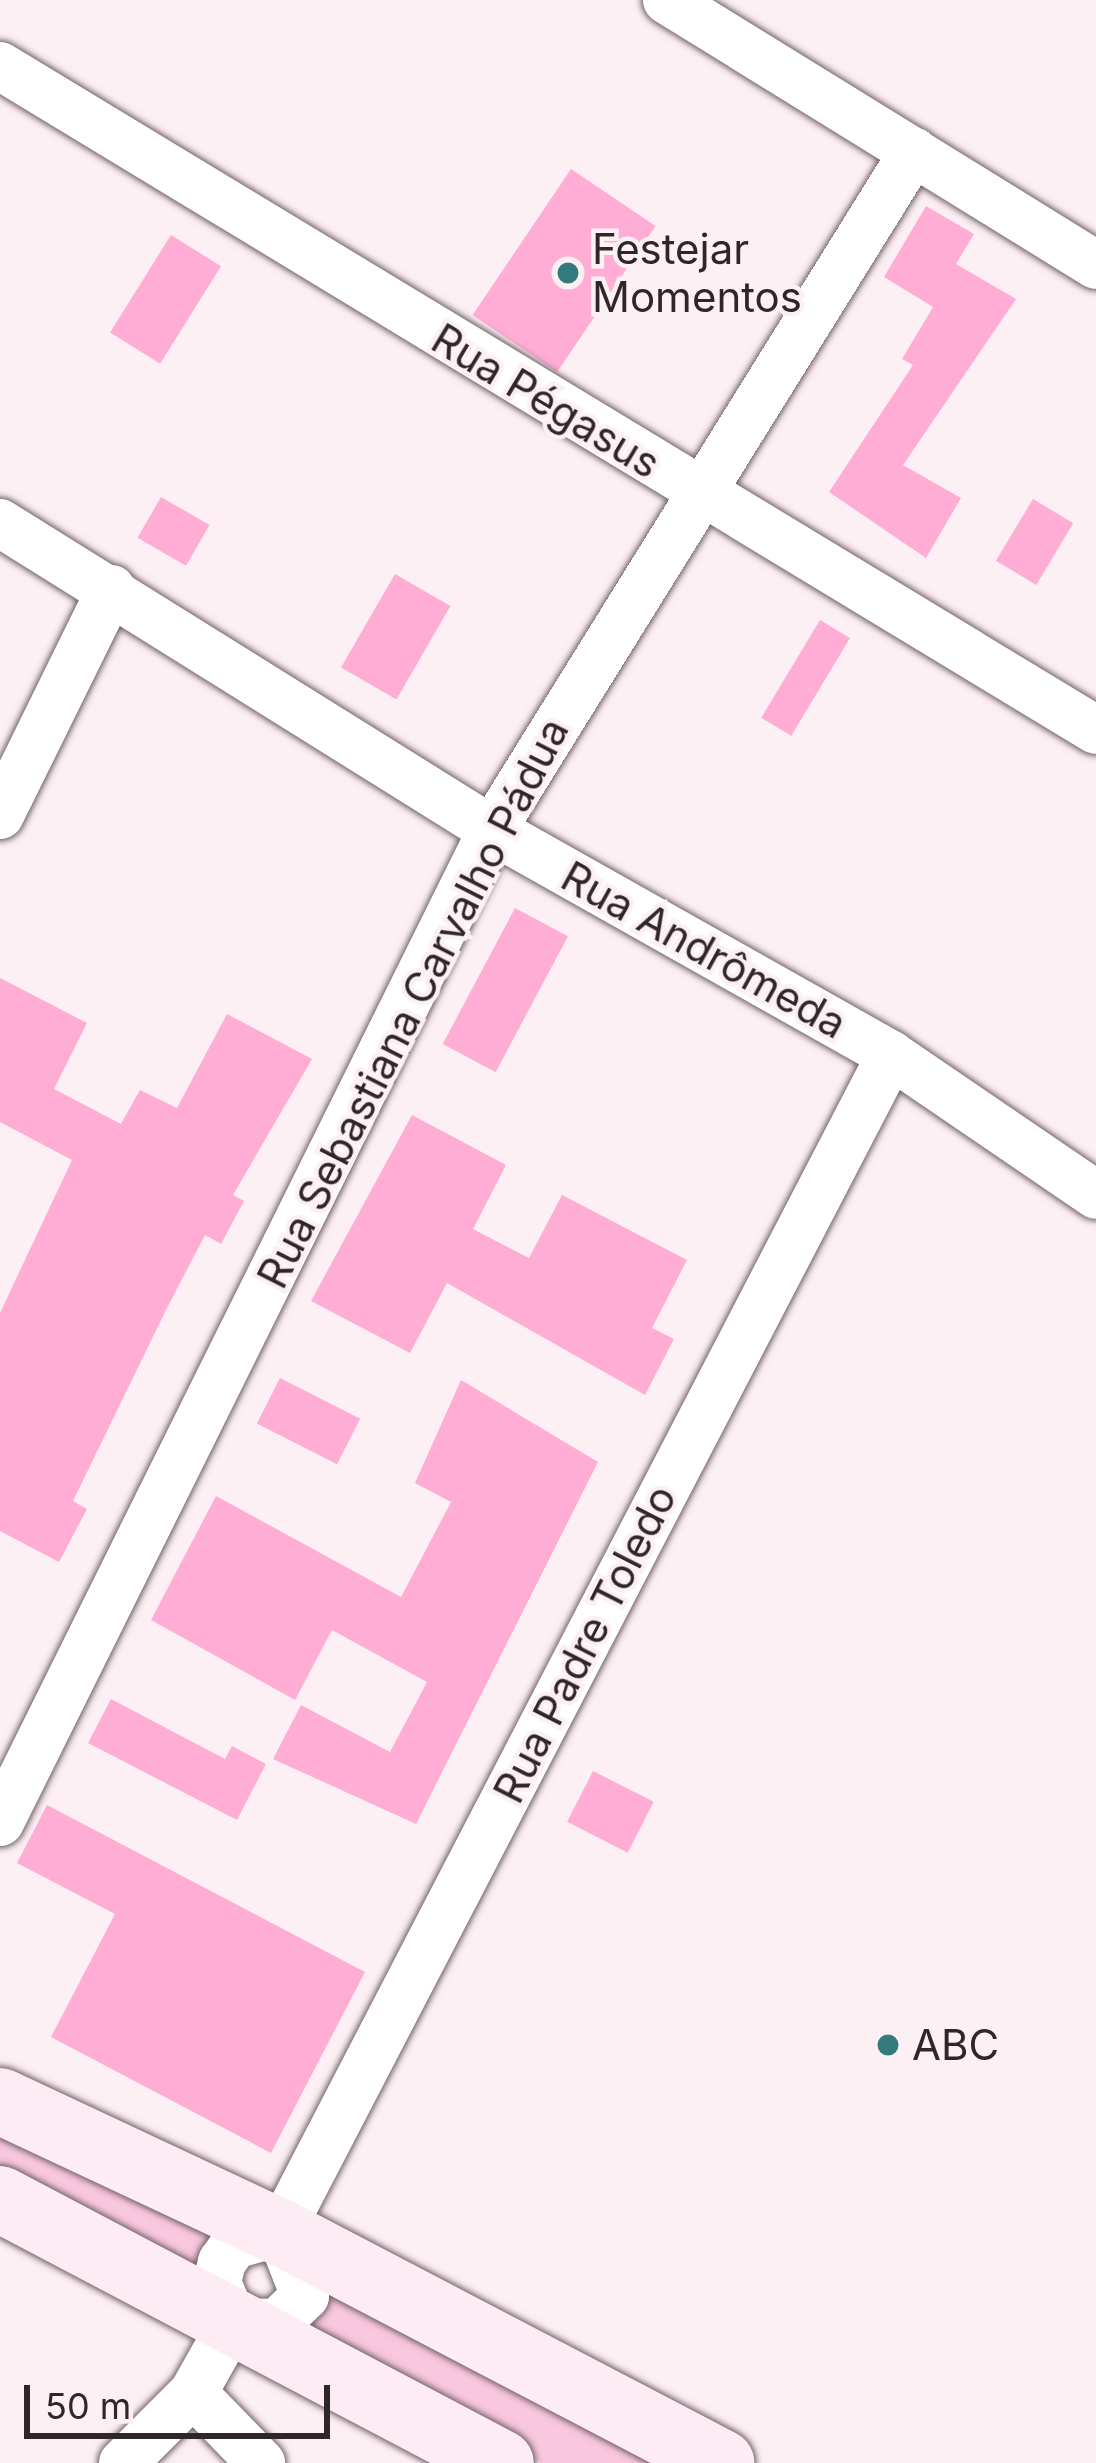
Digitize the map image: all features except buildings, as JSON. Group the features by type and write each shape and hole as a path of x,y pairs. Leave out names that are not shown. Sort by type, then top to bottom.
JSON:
{"main road":[{"path":"0,2101 280,2232 721,2463"},
{"path":"0,2199 501,2463"}],"street":[{"path":"667,0 1096,265"},
{"name":"Rua Pégasus","path":"0,66 694,492 1096,730"},
{"name":"Rua Sebastiana Carvalho Pádua","path":"0,1822 492,830 694,492 914,151"},
{"name":"Rua Andrômeda","path":"0,523 492,830 891,1055 1096,1195"},
{"path":"0,815 111,589"},
{"name":"Rua Padre Toledo","path":"280,2232 891,1055"},
{"path":"280,2232 304,2296 277,2323 233,2322 217,2282 221,2262 234,2246 280,2232"},
{"path":"123,2463 193,2393 233,2322"},
{"path":"193,2393 261,2463"}],"shaded area":[{"path":"0,2119 224,2238 202,2281 0,2173"},
{"path":"316,2269 702,2463 541,2463 286,2332"}],"place":[{"name":"Festejar Momentos","path":"568,273"},
{"name":"ABC","path":"888,2045"}]}
